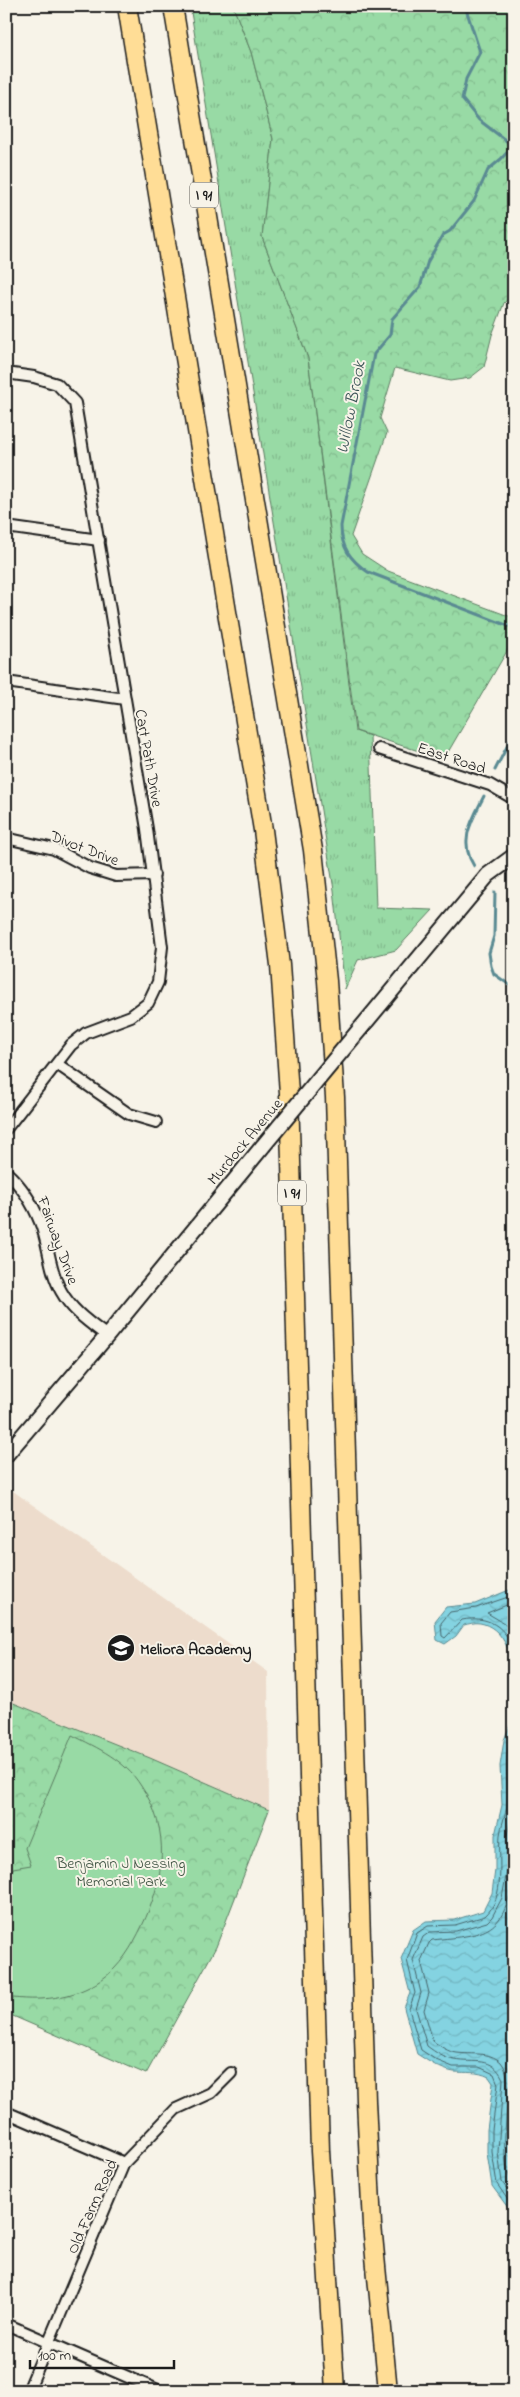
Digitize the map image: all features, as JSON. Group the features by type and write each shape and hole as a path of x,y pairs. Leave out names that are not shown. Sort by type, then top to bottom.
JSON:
{"highway":[{"name":"I 91","path":"127,6 263,830 280,966 291,1137 320,2151 335,2391"},
{"name":"I 91","path":"173,6 308,822 326,963 336,1107 366,2110 372,2224 388,2391"}],"main road":[{"name":"Murdock Avenue","path":"6,1455 107,1336 488,875 514,856"}],"street":[{"name":"Cart Path Drive","path":"6,373 34,377 57,384 75,403 154,875 162,948 158,982 148,1003 131,1016 86,1033 71,1045 6,1129"},
{"path":"6,527 99,540"},
{"path":"6,682 125,699"},
{"name":"East Road","path":"379,749 490,785 514,799"},
{"name":"Divot Drive","path":"6,838 54,848 90,868 116,876 154,875"},
{"path":"57,1064 129,1114 156,1122"},
{"name":"Fairway Drive","path":"6,1172 22,1187 40,1222 52,1268 61,1291 77,1313 107,1336"},
{"name":"Old Farm Road","path":"28,2391 124,2163 176,2109 211,2093 231,2073"},
{"path":"6,2112 124,2163"},
{"path":"6,2324 160,2391"}],"shaded area":[{"name":"Meliora Academy","path":"6,1486 268,1672 269,1810 150,1758 6,1700"}],"green space":[{"path":"190,6 233,6 251,52 273,139 262,237 308,358 355,731 370,736 376,908 433,910 396,950 358,960 345,989 334,890"},
{"path":"233,6 514,6 514,293 504,303 492,335 484,367 470,378 450,381 395,368 380,418 387,433 351,536 362,554 388,571 514,618 514,639 444,759 356,731 308,358 262,237 273,139 251,52"},
{"name":"Benjamin J Nessing Memorial Park","path":"6,1700 150,1758 269,1810 216,1947 146,2074 6,2013"},
{"path":"72,1735 119,1762 135,1777 141,1786 151,1803 161,1838 160,1873 150,1909 142,1926 130,1949 108,1975 79,1991 55,1998 6,1997 6,1887 13,1868 31,1865 25,1848"}],"water":[{"path":"514,1588 514,1671 511,1656 504,1641 488,1625 472,1623 464,1625 456,1636 445,1644 437,1640 435,1621 446,1607 475,1604"},
{"path":"514,1709 514,2216 492,2186 487,2153 487,2130 493,2083 489,2077 480,2074 454,2072 444,2069 417,2054 404,2008 410,1993 401,1959 413,1930 426,1921 454,1920 483,1911 492,1893 495,1870 495,1835 502,1805 500,1766 504,1740 513,1718"}],"waterway":[{"name":"Willow Brook","path":"465,6 480,52 466,79 462,99 479,120 513,146 488,170 474,201 450,231 443,235 428,261 420,287 392,319 390,335 374,354 341,534 345,547 352,558 368,572 514,628"},
{"name":"Willow Brook","path":"495,770 514,733"},
{"name":"Willow Brook","path":"474,866 467,848 468,831 484,796"},
{"name":"Willow Brook","path":"495,892 494,936 489,953 494,974 511,986 509,1023 510,1028 514,1031"}],"place":[{"name":"Meliora Academy","path":"121,1648"}]}
